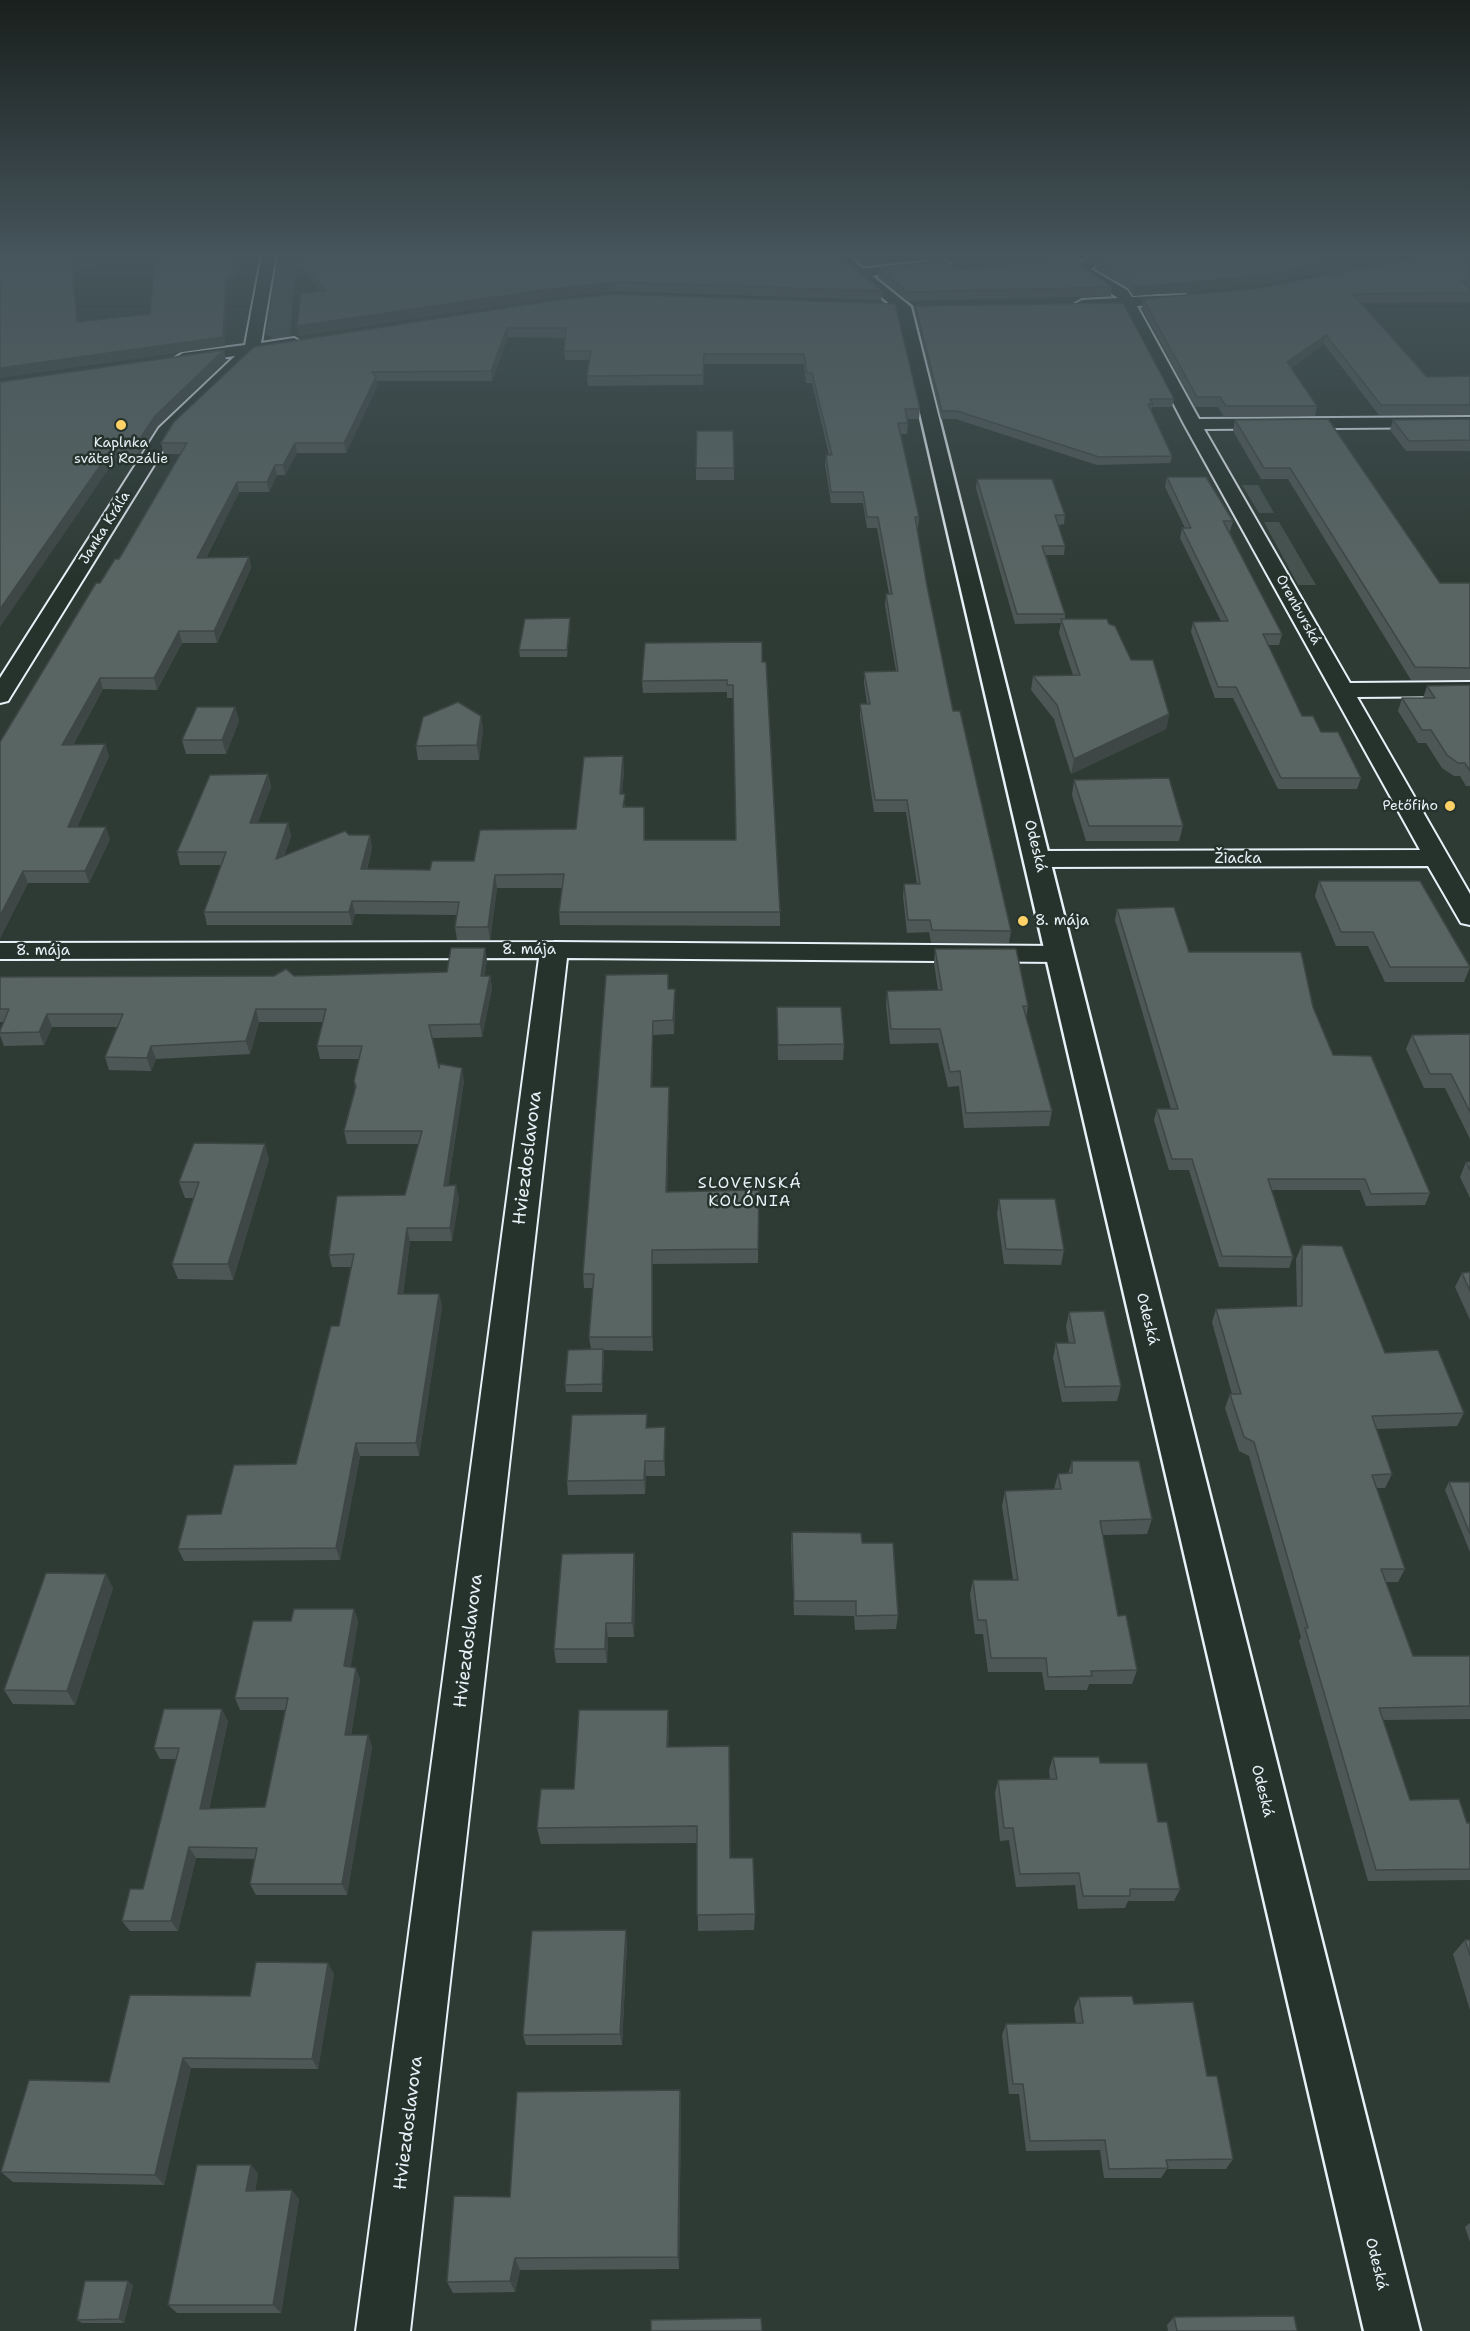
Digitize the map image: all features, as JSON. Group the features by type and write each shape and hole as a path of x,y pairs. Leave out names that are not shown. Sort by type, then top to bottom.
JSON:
{"street":[{"name":"Janka Kráľa","path":"0,696 168,428 236,363"},
{"name":"Odeská","path":"913,363 1038,859 1392,2331"},
{"name":"Orenburská","path":"1162,363 1193,424 1470,917"},
{"path":"1193,424 1470,422"},
{"path":"1343,690 1470,689"},
{"name":"Žiacka","path":"1038,859 1437,858"},
{"name":"8. mája","path":"0,951 554,950 1059,954"},
{"name":"Hviezdoslavova","path":"383,2331 554,950"}],"shaded area":[{"path":"1242,485 1258,485 1274,513 1259,513"},
{"path":"1264,522 1279,522 1316,585 1298,585"}],"building":[{"path":"0,363 38,363 0,368"},
{"path":"135,363 211,363 155,416 137,443 116,443 0,609 0,382"},
{"path":"237,363 494,363 491,371 372,372 376,377 344,443 295,443 283,465 275,465 267,482 237,482 197,558 249,557 214,631 179,631 154,678 100,678 62,745 105,744 68,827 106,827 85,871 23,871 0,916 0,742 96,583 100,583 115,559 119,559 187,443 161,443 174,422"},
{"path":"589,363 704,363 703,375 587,376"},
{"path":"805,363 909,363 920,409 905,409 908,423 898,423 919,517 915,517 927,586 953,711 960,711 1011,931 932,930 930,920 908,920 904,884 920,884 907,800 875,800 860,704 870,704 864,672 898,671 886,594 892,594 878,517 867,517 863,492 831,492 826,455 832,455 812,373 807,373"},
{"path":"930,363 1155,363 1174,399 1150,399 1153,404 1148,404 1172,456 1099,457 957,411 942,411"},
{"path":"1178,363 1288,363 1317,406 1226,406 1220,397 1197,397"},
{"path":"1348,363 1414,363 1427,377 1470,376 1470,405 1381,405"},
{"path":"1328,419 1440,583 1470,583 1470,668 1415,667 1290,468 1264,468 1235,420"},
{"path":"1470,419 1470,440 1409,441 1393,420"},
{"path":"697,431 733,431 734,468 696,468"},
{"path":"1167,477 1206,477 1233,521 1223,521 1282,634 1263,634 1302,716 1313,716 1321,732 1338,732 1361,778 1281,778 1236,687 1218,687 1193,622 1228,621 1182,528 1191,528"},
{"path":"977,479 1052,479 1065,515 1055,515 1065,546 1042,546 1065,614 1017,614"},
{"path":"570,618 567,650 519,650 525,619"},
{"path":"1061,619 1107,619 1109,624 1115,626 1131,660 1153,660 1169,714 1074,759 1057,705 1033,676 1080,675"},
{"path":"762,642 762,662 766,662 780,912 559,912 564,874 495,875 488,927 455,927 459,902 352,901 349,912 204,912 226,852 177,852 210,775 268,774 250,823 288,823 276,859 345,831 349,835 370,835 361,869 430,870 432,861 474,861 480,830 576,829 584,757 623,756 620,794 625,794 623,807 644,807 644,840 736,840 733,685 727,685 727,680 642,681 645,643"},
{"path":"1470,685 1470,771 1465,763 1458,763 1447,755 1431,730 1422,730 1402,698 1435,698 1427,686"},
{"path":"458,702 481,716 477,745 416,746 423,717"},
{"path":"197,707 235,707 222,740 182,740"},
{"path":"1169,778 1183,826 1089,826 1074,780"},
{"path":"1319,881 1420,881 1470,967 1390,967 1373,932 1341,932"},
{"path":"1174,907 1189,952 1301,952 1313,1007 1333,1055 1371,1056 1430,1193 1371,1194 1365,1179 1268,1179 1293,1257 1222,1256 1192,1159 1172,1159 1157,1109 1178,1109 1117,909"},
{"path":"451,948 485,948 481,976 490,976 480,1024 429,1025 439,1068 440,1064 462,1068 444,1186 456,1185 450,1228 407,1228 398,1294 439,1294 416,1443 356,1443 336,1548 178,1549 187,1515 221,1514 234,1465 296,1464 331,1326 339,1326 354,1254 329,1255 337,1196 405,1195 422,1131 344,1131 356,1086 354,1081 362,1046 317,1046 326,1009 256,1009 246,1041 151,1046 147,1058 105,1057 123,1014 47,1014 39,1032 0,1033 9,1009 0,1009 0,977 274,976 286,969 294,976 447,972"},
{"path":"935,949 1016,949 1028,1006 1023,1006 1052,1111 966,1113 960,1071 950,1072 940,1029 891,1029 887,991 942,990"},
{"path":"668,974 668,989 675,989 673,1020 653,1021 651,1087 669,1087 666,1192 759,1190 758,1249 652,1250 652,1337 589,1337 594,1274 583,1274 606,975"},
{"path":"777,1007 841,1007 844,1044 778,1045"},
{"path":"1470,1034 1470,1112 1451,1074 1430,1074 1412,1035"},
{"path":"194,1143 265,1144 228,1264 172,1264 199,1182 179,1182"},
{"path":"999,1199 1055,1199 1064,1250 1006,1249"},
{"path":"1302,1245 1342,1246 1385,1353 1438,1350 1464,1413 1372,1416 1392,1474 1372,1475 1405,1569 1381,1569 1413,1656 1470,1656 1470,1706 1379,1708 1410,1800 1459,1799 1467,1823 1470,1823 1470,1869 1376,1870 1305,1628 1308,1628 1254,1442 1244,1437 1230,1394 1241,1394 1216,1309 1302,1306"},
{"path":"1470,1272 1470,1291 1462,1273"},
{"path":"1104,1311 1121,1386 1065,1387 1056,1343 1075,1343 1069,1312"},
{"path":"603,1349 602,1384 565,1385 568,1350"},
{"path":"647,1414 646,1428 665,1427 664,1461 645,1461 644,1480 567,1481 572,1415"},
{"path":"1072,1461 1139,1461 1152,1519 1100,1521 1118,1616 1126,1615 1137,1670 1091,1671 1092,1676 1048,1677 1046,1658 991,1658 986,1620 978,1620 973,1580 1018,1580 1005,1491 1061,1489 1058,1474 1072,1473"},
{"path":"1449,1482 1470,1482 1470,1534"},
{"path":"792,1532 861,1533 862,1543 893,1543 898,1615 856,1616 856,1601 794,1601"},
{"path":"634,1553 632,1623 606,1623 605,1649 554,1649 562,1554"},
{"path":"46,1573 106,1574 67,1691 4,1690"},
{"path":"294,1609 354,1609 344,1666 356,1668 345,1735 368,1735 342,1884 250,1884 257,1848 189,1847 171,1921 122,1921 130,1889 143,1889 179,1748 154,1748 164,1709 222,1709 200,1809 265,1807 288,1698 235,1698 253,1621 291,1621"},
{"path":"579,1710 668,1710 667,1747 729,1746 730,1858 753,1858 755,1914 697,1915 697,1826 537,1828 541,1789 574,1789"},
{"path":"1053,1757 1099,1757 1100,1763 1147,1763 1158,1822 1167,1822 1180,1889 1130,1889 1130,1896 1083,1896 1079,1873 1020,1874 1013,1828 1004,1828 998,1780 1057,1779"},
{"path":"626,1930 620,2034 523,2035 532,1931"},
{"path":"1465,1940 1470,1940 1470,1955"},
{"path":"256,1962 328,1963 312,2059 183,2058 155,2175 1,2172 29,2080 109,2082 130,1995 250,1996"},
{"path":"1132,1996 1134,2004 1193,2002 1207,2076 1217,2076 1233,2159 1166,2160 1168,2168 1109,2169 1105,2140 1030,2141 1023,2084 1013,2084 1006,2024 1083,2023 1079,1997"},
{"path":"680,2090 678,2257 515,2258 510,2281 447,2282 454,2196 510,2197 517,2092"},
{"path":"197,2165 251,2165 246,2191 292,2190 273,2305 168,2305"},
{"path":"85,2281 128,2281 119,2319 77,2320"},
{"path":"1294,2316 1297,2331 1177,2331 1174,2317"},
{"path":"761,2318 762,2331 651,2331 651,2320"}],"place":[{"name":"Kaplnka svätej Rozálie","path":"121,425"},
{"name":"Petőfiho","path":"1450,806"},
{"name":"8. mája","path":"1023,921"}],"district":[{"name":"SLOVENSKÁ KOLÓNIA","path":"750,1193"}]}
